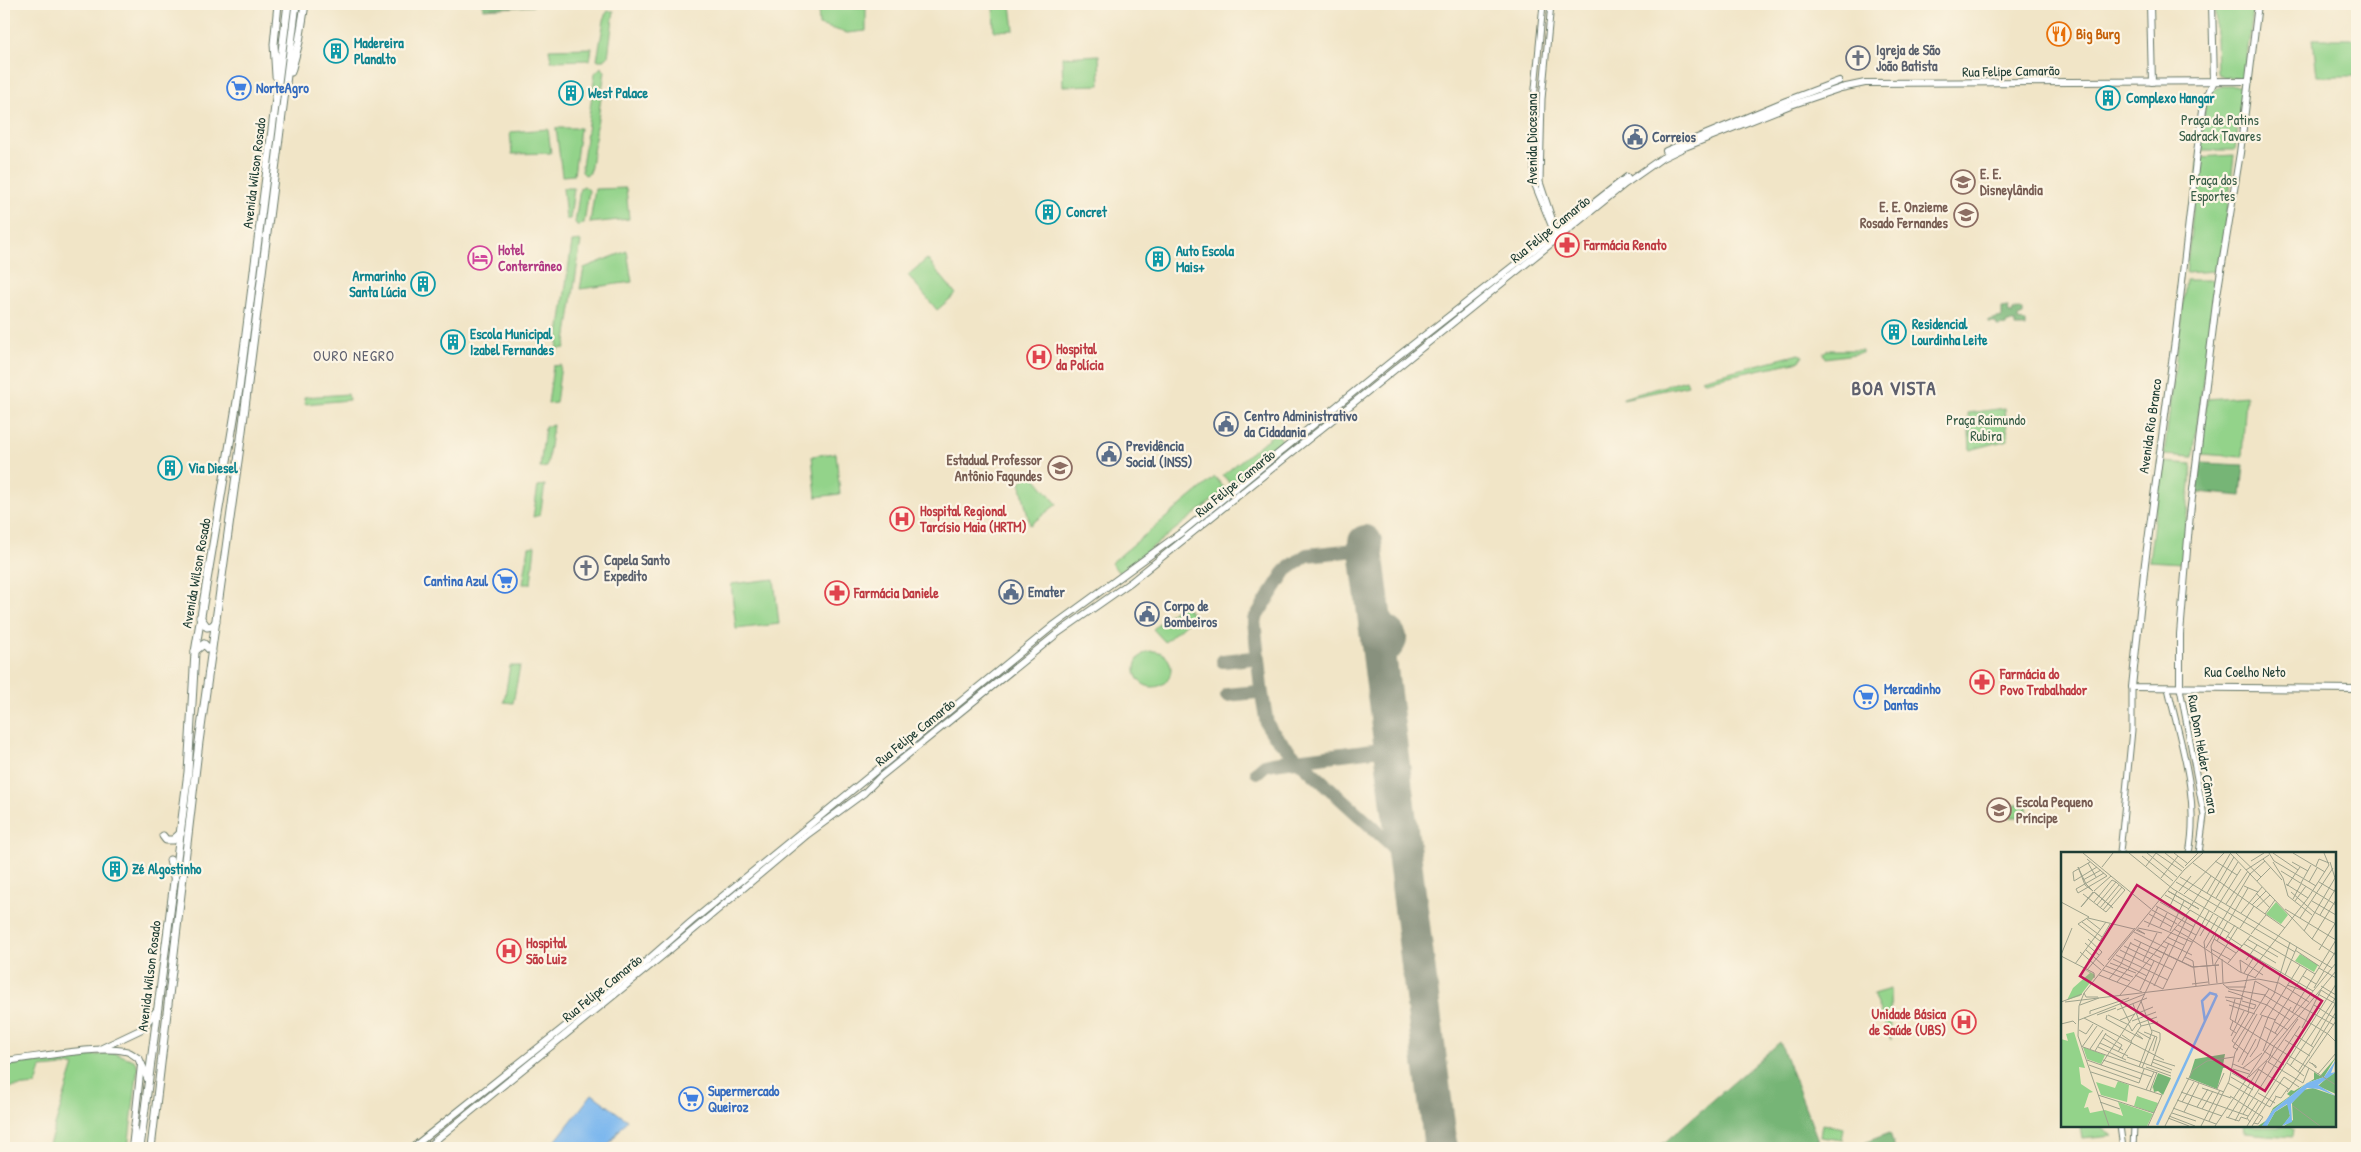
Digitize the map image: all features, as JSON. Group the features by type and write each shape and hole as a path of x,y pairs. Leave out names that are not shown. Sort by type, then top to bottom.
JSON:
{"highway":[{"path":"277,88 274,44 278,4"},
{"name":"Avenida Wilson Rosado","path":"140,1148 188,772 195,652 238,399 288,4"},
{"name":"Avenida Wilson Rosado","path":"151,1148 199,742 218,619 296,4"},
{"path":"286,89 299,42 305,4"},
{"path":"200,617 205,626 210,628 218,619"},
{"path":"195,652 200,644 204,644 212,652"},
{"path":"163,836 166,840 173,840 181,832"},
{"path":"170,860 175,882"},
{"path":"139,1058 149,1082"},
{"path":"134,1129 140,1148"}],"main road":[{"path":"2150,4 2152,82"},
{"name":"Avenida Rio Branco","path":"2132,685 2145,563 2176,333 2197,152 2204,103 2214,81 2212,4"},
{"path":"2180,686 2180,634 2190,514 2216,295 2239,158 2258,4"},
{"name":"Rua Felipe Camarão","path":"412,1148 634,970 1053,626 1195,522 1442,321 1661,156 1839,81"},
{"name":"Rua Felipe Camarão","path":"1787,104 1865,83 2249,81"},
{"name":"Rua Felipe Camarão","path":"426,1148 672,948 808,834 1074,621 1118,591 1195,531 1491,293 1556,236"},
{"path":"1491,293 1506,276 1504,275 1496,280"},
{"path":"1440,333 1432,337 1430,334 1442,321"},
{"path":"1402,363 1419,347 1421,342 1419,341 1413,345"},
{"path":"1195,522 1185,532 1187,535 1195,531"},
{"path":"1118,591 1110,594 1107,591 1121,578"},
{"path":"1074,621 1091,607 1092,604 1088,601"},
{"name":"Rua Coelho Neto","path":"2132,685 2168,688 2180,686 2357,685"},
{"name":"Rua Coelho Neto","path":"2132,685 2357,689"},
{"path":"830,818 856,798 853,790"},
{"path":"96,1051 123,1040 142,1029 155,1015 158,1006"},
{"path":"540,1054 537,1055 536,1052 541,1044"},
{"path":"4,1061 96,1051 128,1052 139,1058 141,1069 132,1148"},
{"path":"510,1079 517,1070 515,1068 512,1069"}],"street":[{"name":"Avenida Diocesana","path":"1543,4 1534,99 1534,183 1556,236"},
{"name":"Avenida Diocesana","path":"1551,4 1545,56 1540,182 1556,236"},
{"path":"1538,55 1545,56"},
{"name":"Avenida Rio Branco","path":"2120,852 2132,730 2132,685"},
{"name":"Rua Dom Helder Câmara","path":"2180,686 2204,816 2199,852"},
{"name":"Rua Dom Helder Câmara","path":"2168,688 2192,793 2193,828 2189,852"},
{"path":"2120,1127 2123,1148"},
{"path":"2133,1148 2134,1127"}],"green space":[{"path":"482,4 533,4 533,6 483,9"},
{"path":"993,4 1011,4 1014,30 994,31"},
{"path":"2215,4 2254,4 2244,78 2224,78 2217,73"},
{"path":"818,7 866,7 866,31 847,33 819,25"},
{"path":"608,11 614,11 608,57 604,60 597,60 605,15"},
{"path":"2313,39 2357,39 2357,76 2317,76"},
{"path":"592,48 590,60 551,61 549,49"},
{"path":"1099,55 1100,85 1063,86 1062,57"},
{"path":"601,67 605,71 590,173 585,175 582,172 582,167 595,73"},
{"name":"Praça de Patins Sadrack Tavares","path":"2220,86 2243,86 2235,150 2200,150 2205,106 2214,88"},
{"path":"556,128 580,128 574,175 562,176"},
{"path":"548,129 551,153 512,154 510,132"},
{"name":"Praça dos Esportes","path":"2234,155 2224,243 2216,271 2186,273 2199,157"},
{"path":"584,186 589,190 584,223 578,226 575,223 580,188"},
{"path":"563,188 574,188 570,219 566,219"},
{"path":"626,188 629,219 590,223 595,189"},
{"path":"581,241 565,348 557,349 572,242"},
{"path":"627,251 632,282 580,289 584,268"},
{"path":"927,259 956,294 937,310 908,275"},
{"path":"2186,280 2216,280 2193,457 2164,455"},
{"path":"2008,307 2009,313 2012,313 2013,310 2023,310 2023,315 2018,317 2018,321 2026,322 2026,327 2015,327 2015,322 2007,322 2006,325 1997,326 1996,322 1989,322 1989,320 2002,317 2002,308"},
{"path":"1827,350 1862,350 1862,353 1825,358 1823,353"},
{"path":"1799,354 1803,356 1800,361 1705,381 1701,379"},
{"path":"561,365 556,403 548,404 553,366"},
{"path":"1686,380 1688,385 1623,399 1623,398"},
{"path":"348,394 349,400 305,404 304,397"},
{"path":"2246,396 2242,457 2201,454 2207,399"},
{"name":"Praça Raimundo Rubira","path":"2005,408 2008,440 1970,450 1968,413"},
{"path":"553,425 547,467 540,468 545,427"},
{"path":"1276,432 1285,444 1231,485 1223,475"},
{"path":"836,453 840,494 816,497 812,456"},
{"path":"2162,462 2192,464 2182,563 2149,561"},
{"path":"2201,463 2244,465 2241,496 2197,492"},
{"path":"1031,473 1057,504 1030,525 1020,482"},
{"path":"1215,477 1226,490 1119,573 1111,563"},
{"path":"545,485 540,515 533,517 538,486"},
{"path":"535,546 531,584 523,584 529,547"},
{"path":"774,579 779,624 736,629 731,584"},
{"path":"1182,603 1194,616 1165,642 1153,629"},
{"path":"1153,651 1160,652 1166,656 1170,662 1170,676 1166,682 1160,686 1153,687 1146,686 1140,682 1136,676 1135,669 1136,662 1140,656 1146,652"},
{"path":"510,666 520,666 513,703 504,702"},
{"path":"2009,805 2027,805 2027,817 2009,817"},
{"path":"1890,989 1891,1040 1873,994"},
{"path":"1780,1042 1821,1148 1658,1148"},
{"path":"115,1053 134,1060 138,1067 128,1148 48,1148 74,1065 41,1068 36,1085 4,1088 4,1065"},
{"path":"1822,1124 1844,1128 1842,1140 1820,1137"},
{"path":"2080,1127 2101,1127 2112,1136 2082,1139"},
{"path":"2243,1127 2290,1127 2294,1130 2293,1137 2244,1133"},
{"path":"1890,1133 1895,1148 1850,1148"}],"water":[{"path":"592,1094 627,1120 606,1148 550,1148"}],"taxiway":[{"path":"1366,549 1307,555 1286,570 1254,620 1261,688 1267,724 1272,732 1294,756 1404,856"},
{"path":"1374,617 1389,623 1400,635 1398,646 1388,659 1383,682"},
{"path":"1223,661 1252,658 1257,653"},
{"path":"1227,695 1257,692 1261,688"},
{"path":"1257,772 1265,765 1273,763 1381,749 1392,758"}],"runway":[{"path":"1365,542 1441,1148"}],"place":[{"name":"Big Burg","path":"2059,34"},
{"name":"Madereira Planalto","path":"336,51"},
{"name":"Igreja de São João Batista","path":"1858,58"},
{"name":"NorteAgro","path":"239,88"},
{"name":"West Palace","path":"571,93"},
{"name":"Complexo Hangar","path":"2108,98"},
{"name":"Correios","path":"1635,137"},
{"name":"E. E. Disneylândia","path":"1963,182"},
{"name":"Concret","path":"1048,212"},
{"name":"E. E. Onzieme Rosado Fernandes","path":"1966,215"},
{"name":"Farmácia Renato","path":"1567,245"},
{"name":"Hotel Conterrâneo","path":"480,258"},
{"name":"Auto Escola Mais+","path":"1158,259"},
{"name":"Armarinho Santa Lúcia","path":"423,284"},
{"name":"Residencial Lourdinha Leite","path":"1894,332"},
{"name":"Escola Municipal Izabel Fernandes","path":"453,342"},
{"name":"Hospital da Polícia","path":"1039,357"},
{"name":"Centro Administrativo da Cidadania","path":"1226,424"},
{"name":"Previdência Social (INSS)","path":"1109,454"},
{"name":"Via Diesel","path":"170,468"},
{"name":"Estadual Professor Antônio Fagundes","path":"1060,468"},
{"name":"Hospital Regional Tarcísio Maia (HRTM)","path":"902,519"},
{"name":"Capela Santo Expedito","path":"586,568"},
{"name":"Cantina Azul","path":"505,581"},
{"name":"Emater","path":"1011,592"},
{"name":"Farmácia Daniele","path":"837,593"},
{"name":"Corpo de Bombeiros","path":"1147,614"},
{"name":"Farmácia do Povo Trabalhador","path":"1982,682"},
{"name":"Mercadinho Dantas","path":"1866,697"},
{"name":"Escola Pequeno Príncipe","path":"1999,810"},
{"name":"Zé Algostinho","path":"115,869"},
{"name":"Hospital São Luiz","path":"509,951"},
{"name":"Unidade Básica de Saúde (UBS)","path":"1964,1022"},
{"name":"Supermercado Queiroz","path":"691,1099"}],"district":[{"name":"OURO NEGRO","path":"354,356"},
{"name":"BOA VISTA","path":"1894,388"}]}
